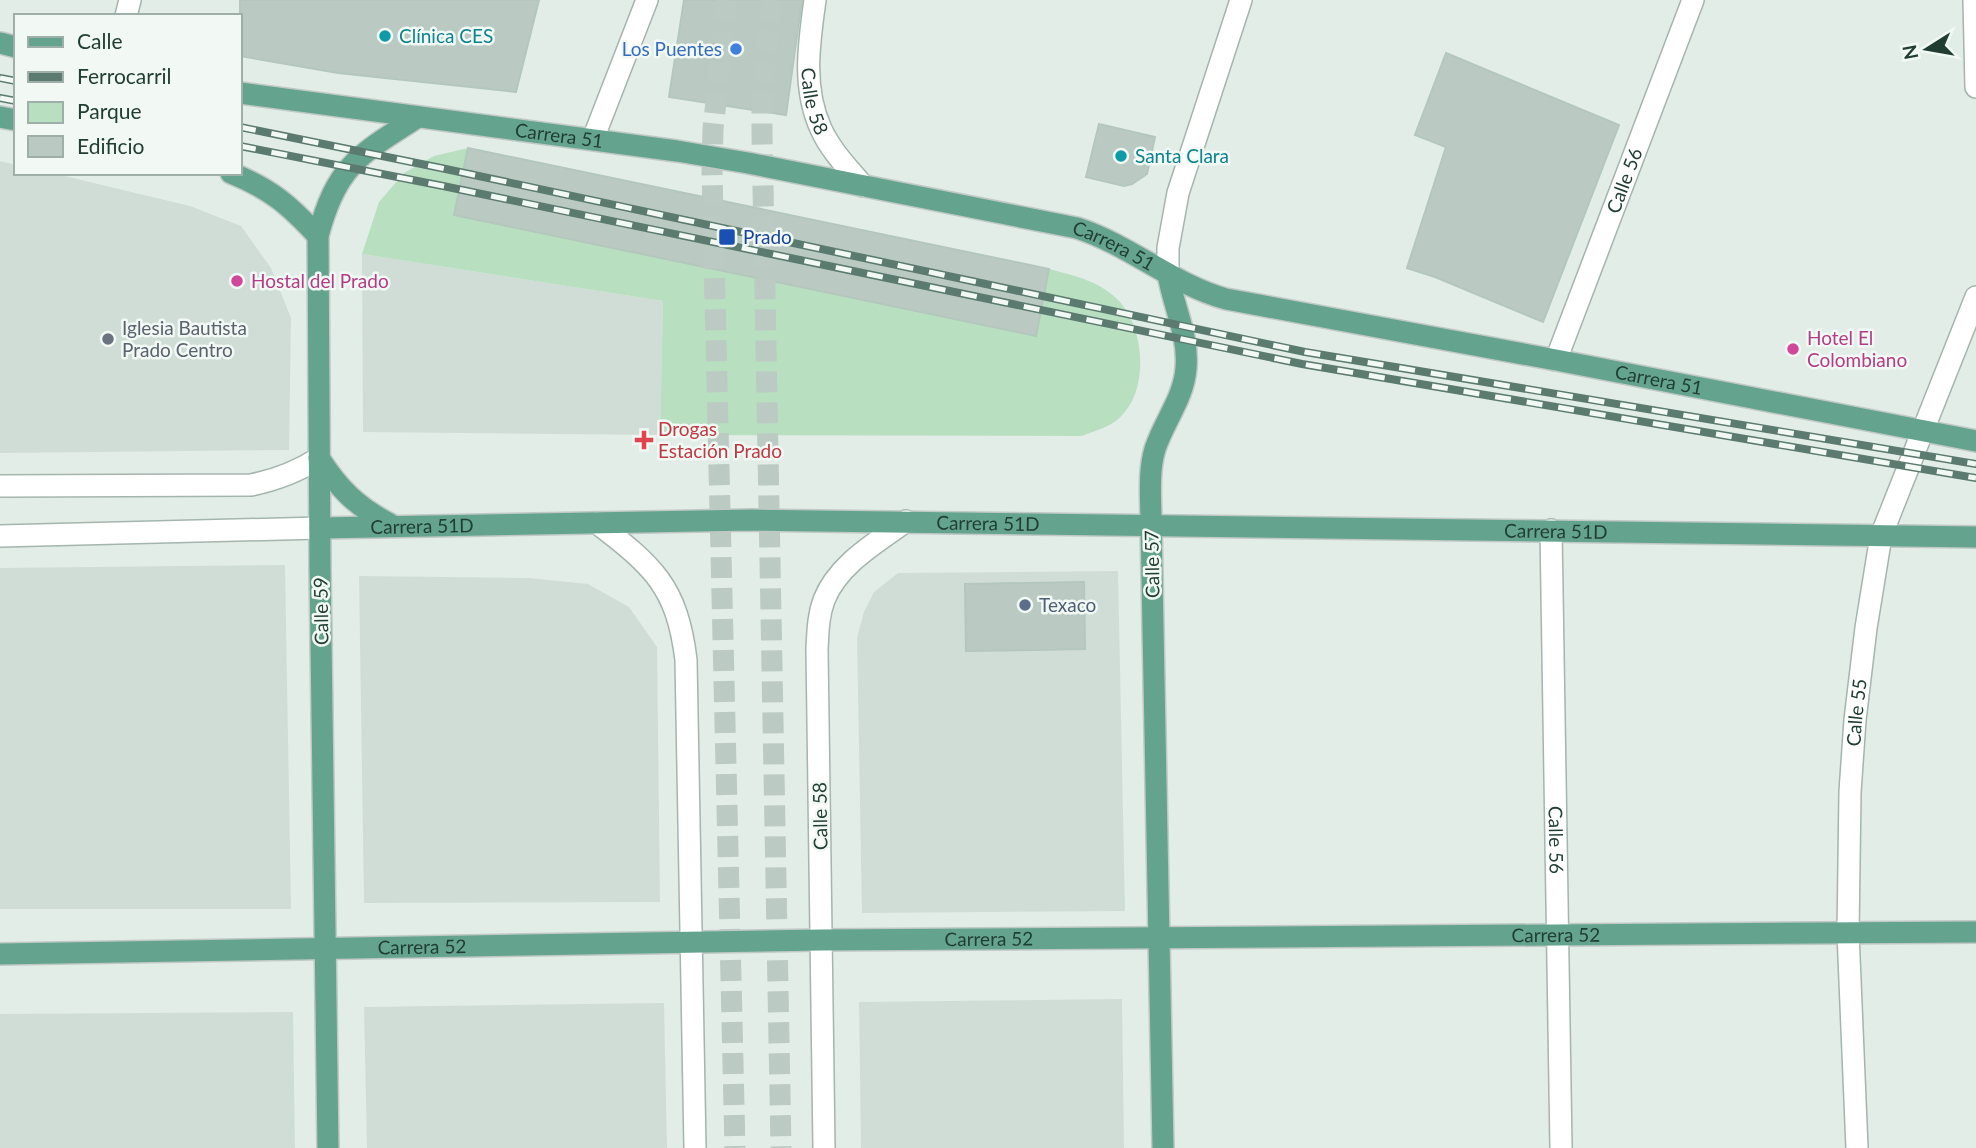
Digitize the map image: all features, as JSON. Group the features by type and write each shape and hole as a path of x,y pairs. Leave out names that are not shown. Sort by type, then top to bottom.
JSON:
{"main road":[{"name":"Carrera 51","path":"242,93 593,139 748,163 1077,228 1120,245 1202,292 1226,299 1976,441"},
{"name":"Calle 59","path":"328,1148 318,236 331,196 340,179 357,158 418,117"},
{"path":"236,175 261,186 282,200 318,236"},
{"name":"Calle 57","path":"1163,1148 1152,459 1180,396 1186,372 1187,351 1168,274"},
{"path":"319,457 333,479 350,498 370,514 393,526"},
{"name":"Carrera 51D","path":"320,528 752,520 1976,537"},
{"name":"Carrera 52","path":"0,954 821,940 1976,932"}],"street":[{"path":"593,139 647,0"},
{"name":"Calle 58","path":"815,0 808,73 811,99 821,129 834,151 863,186"},
{"name":"Calle 57","path":"1168,274 1168,248 1178,193 1241,0"},
{"name":"Calle 56","path":"1556,360 1693,0"},
{"path":"1974,0 1976,87"},
{"name":"Calle 55","path":"1857,1148 1848,933 1850,792 1866,628 1881,536 1976,297"},
{"path":"0,486 251,485 283,477 304,468 319,457"},
{"name":"Calle 58","path":"824,1148 817,649 819,619 824,599 847,566 906,522"},
{"path":"597,523 633,551 655,573 672,600 682,631 686,660 695,1148"},
{"name":"Carrera 51D","path":"0,536 320,528"},
{"name":"Calle 56","path":"1551,530 1562,1148"}],"shaded area":[{"path":"0,161 14,164 14,175 60,175 190,206 241,226 271,268 291,318 289,450 0,453"},
{"path":"362,254 663,301 660,435 363,432"},
{"path":"285,565 291,909 0,909 0,568"},
{"path":"1118,571 1125,911 862,913 857,638 864,612 874,592 898,573"},
{"path":"359,576 529,578 588,584 629,607 657,647 660,902 364,903"},
{"path":"1122,999 1124,1148 861,1148 859,1002"},
{"path":"664,1003 667,1148 367,1148 364,1007"},
{"path":"293,1012 295,1148 0,1148 0,1014"}],"green space":[{"path":"468,148 1049,269 1085,280 1102,287 1117,299 1133,324 1138,339 1140,371 1132,401 1115,421 1082,436 660,435 663,301 362,254 379,202 404,173 434,156"}],"building":[{"name":"Clínica CES","path":"240,0 539,0 516,92 338,73 242,56"},
{"name":"Los Puentes","path":"684,0 802,0 786,115 669,97"},
{"path":"1446,53 1619,125 1543,322 1407,268 1446,147 1415,135"},
{"name":"Santa Clara","path":"1099,124 1155,137 1147,174 1124,186 1086,177"},
{"name":"Prado","path":"468,148 1049,269 1036,336 454,215"},
{"name":"Texaco","path":"1084,582 1085,649 966,651 965,584"}],"tunnel":[{"path":"727,0 713,129 712,171 735,1148"},
{"path":"772,0 762,91 762,134 781,1148"}],"railway":[{"path":"0,78 14,81"},
{"path":"0,98 14,101"},
{"path":"242,127 1305,352 1976,464"},
{"path":"242,146 1302,364 1976,478"}],"place":[{"name":"Clínica CES","path":"385,36"},
{"name":"Los Puentes","path":"736,49"},
{"name":"Santa Clara","path":"1121,156"},
{"name":"Prado","path":"727,237"},
{"name":"Hostal del Prado","path":"237,281"},
{"name":"Iglesia Bautista Prado Centro","path":"108,339"},
{"name":"Hotel El Colombiano","path":"1793,349"},
{"name":"Drogas Estación Prado","path":"644,440"},
{"name":"Texaco","path":"1025,605"}]}
